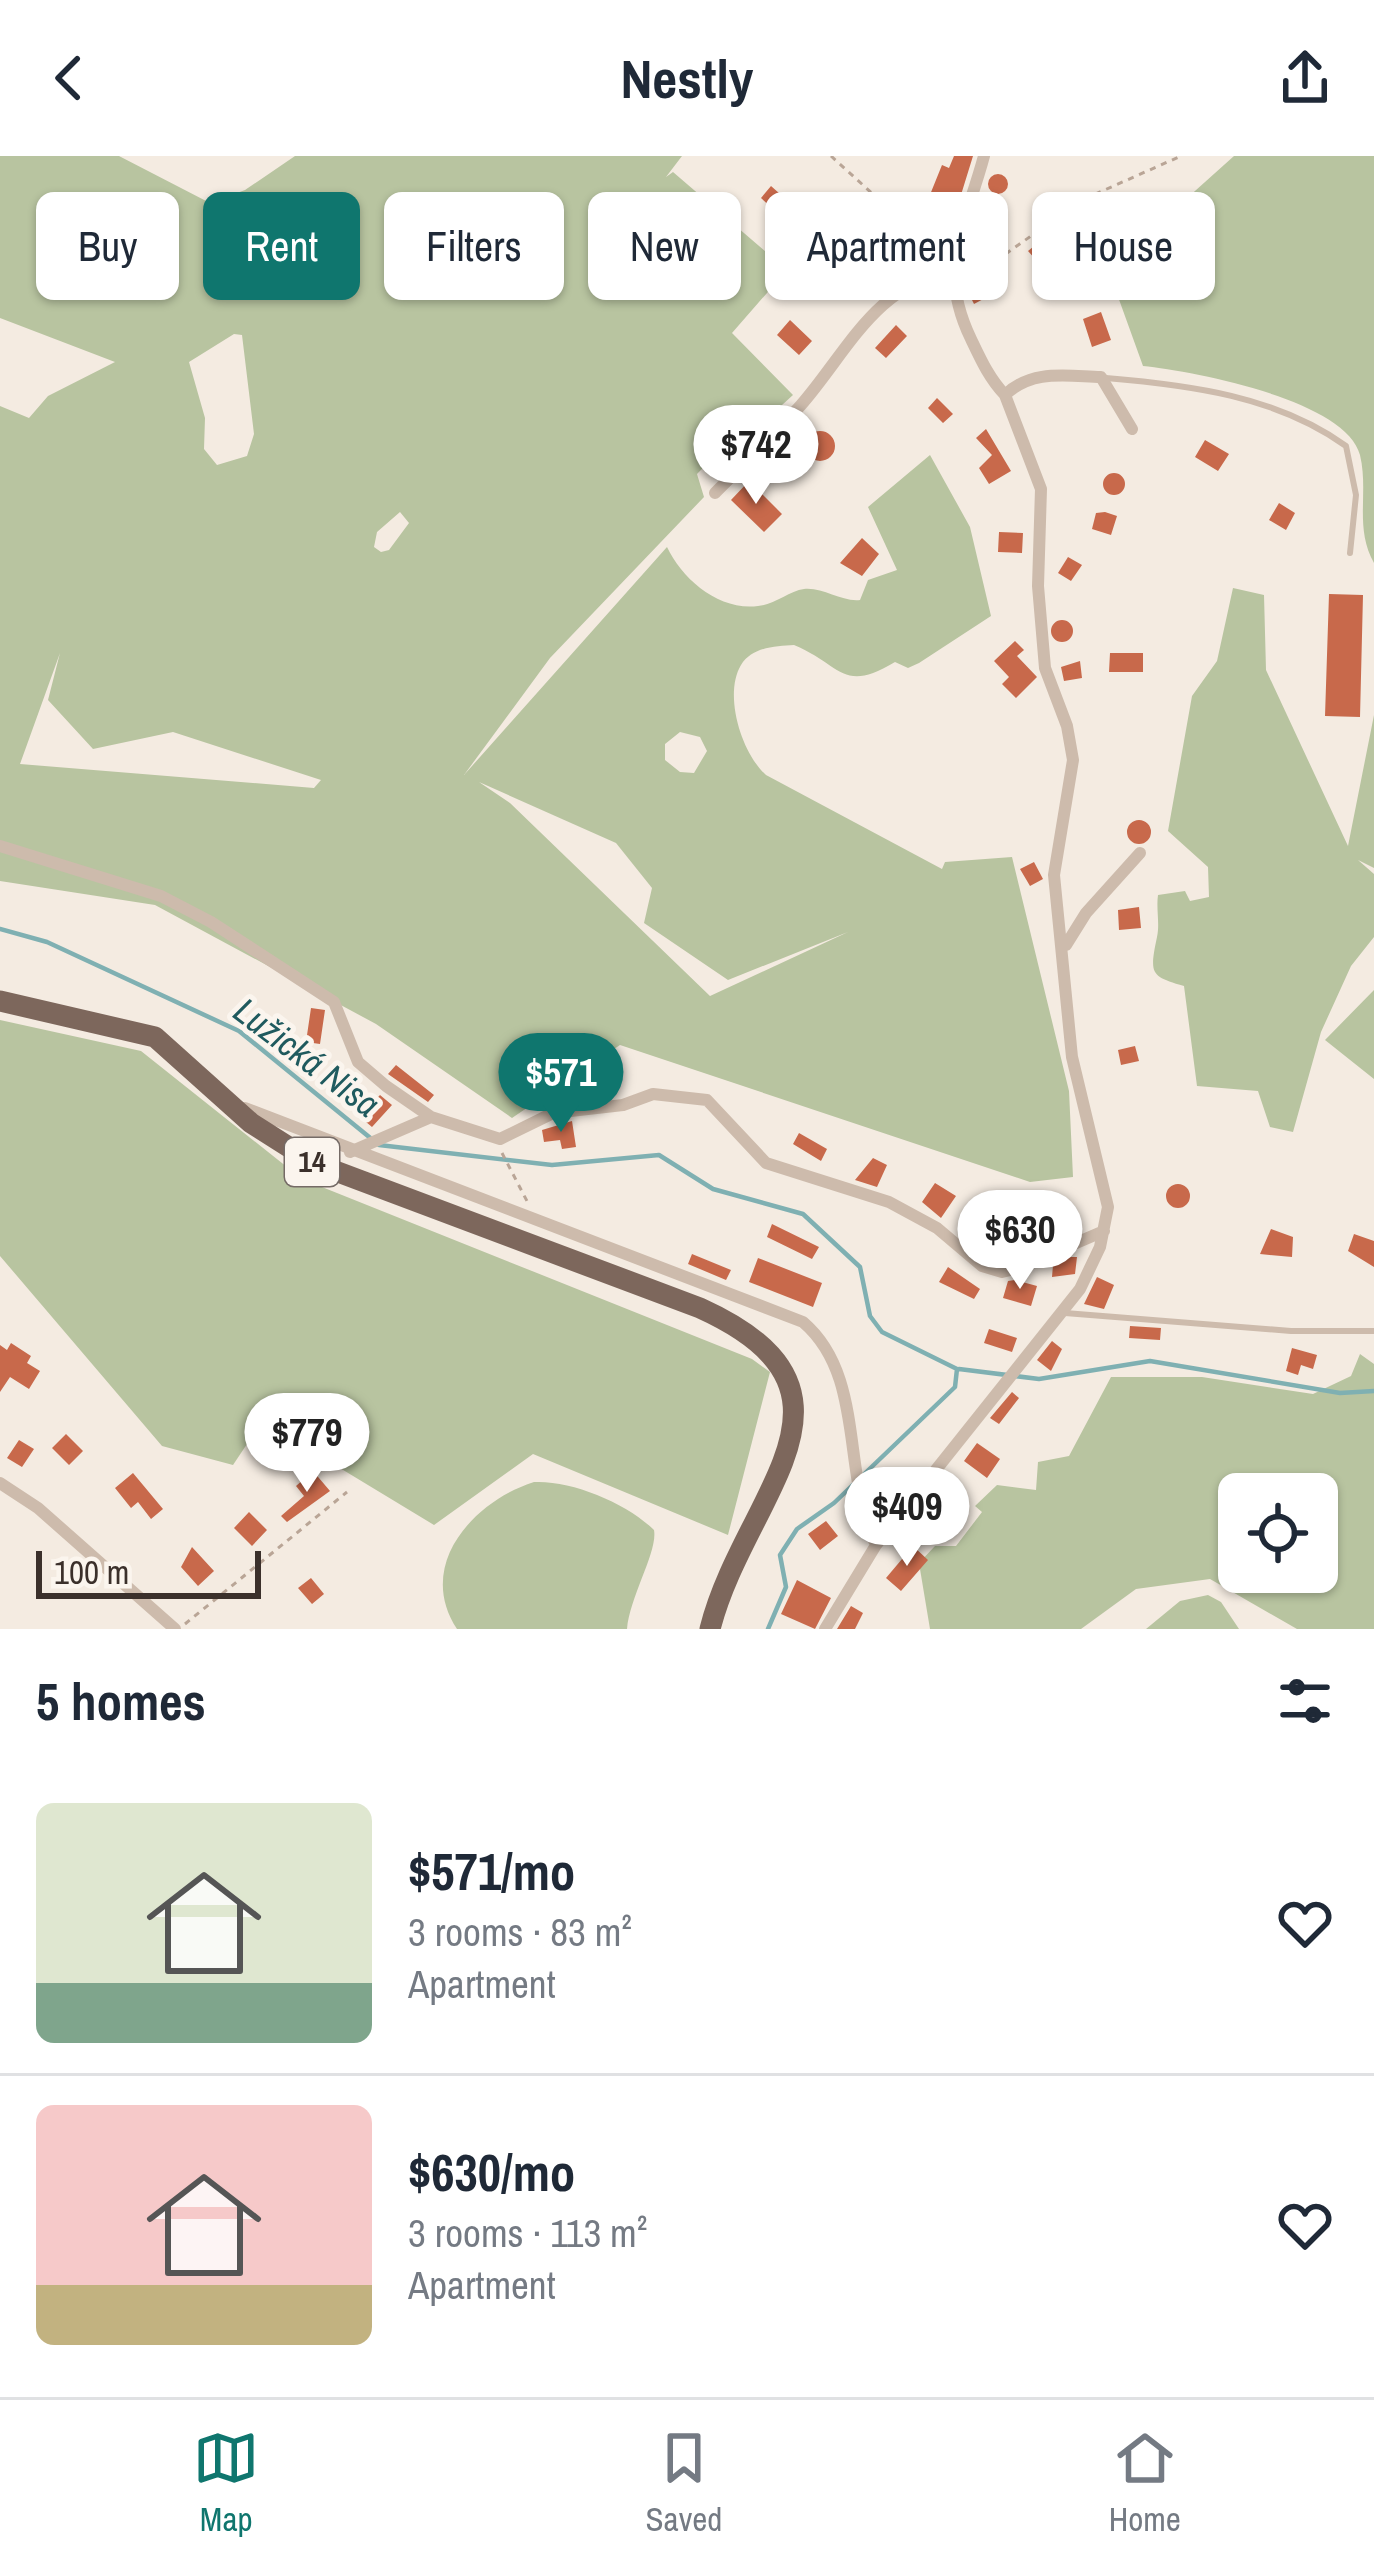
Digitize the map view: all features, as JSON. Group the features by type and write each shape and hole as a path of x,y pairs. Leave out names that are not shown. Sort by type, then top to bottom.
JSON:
{"main road":[{"name":"14","path":"0,1001 155,1036 277,1143 314,1163 700,1308 756,1336 795,1389 795,1417 786,1450 724,1581 710,1629"}],"street":[{"path":"974,192 984,156"},
{"path":"716,493 802,403 888,300"},
{"path":"825,1629 876,1545 1080,1289 1108,1208 1099,1151 1072,1057 1065,946 1054,875 1073,760 1045,668 1038,586 1041,488 1006,395 991,379 956,300"},
{"path":"1006,395 1021,380 1042,375 1101,377 1132,429"},
{"path":"0,846 161,896 211,922 334,1002 358,1062 431,1117 500,1139 553,1112 623,1105 653,1094 707,1100 721,1109 738,1138 766,1163 889,1202 937,1228 982,1266 1002,1272 1018,1268 1103,1232"},
{"path":"1065,946 1086,913 1140,853"},
{"path":"226,1099 349,1152 802,1322 824,1340 846,1399 851,1466 876,1545"},
{"path":"349,1152 431,1117"},
{"path":"0,1483 38,1508 177,1629"}],"lane":[{"path":"1101,377 1193,386 1310,420 1346,446 1356,495 1350,553"},
{"path":"1061,1313 1292,1331 1374,1331"}],"path":[{"path":"831,156 868,192"},
{"path":"1008,252 1082,200 1181,156"},
{"path":"500,1139 508,1172 547,1226"},
{"path":"177,1629 347,1492"}],"green space":[{"path":"0,156 119,156 203,199 203,300 360,300 360,192 240,192 295,156 682,156 666,177 673,172 696,192 588,192 588,300 741,300 741,230 765,251 765,295 732,333 793,395 747,437 739,431 697,474 704,497 550,658 464,775 667,547 692,581 729,603 764,605 804,589 860,600 868,580 897,570 868,507 930,455 970,527 991,616 919,663 908,668 895,662 864,676 843,673 794,645 758,651 746,659 736,677 738,723 749,753 766,775 942,869 945,862 1012,857 1069,1091 1073,1177 1030,1182 620,1045 512,1118 376,1024 155,905 0,881 0,406 29,418 48,396 115,362 0,318","holes":["234,334 242,335 254,434 247,456 217,465 204,449 205,418 189,362","400,512 409,523 389,550 381,552 374,547 377,532","60,653 48,700 93,749 173,732 321,780 314,788 20,764","680,732 700,737 707,751 694,773 680,772 665,760 665,744","479,782 616,843 652,888 644,923 728,980 848,932 710,996 510,803"]},
{"path":"1234,156 1374,156 1374,563 1363,523 1360,455 1349,436 1327,419 1265,392 1143,366 1119,300 1215,300 1215,192 1194,192"},
{"path":"1233,588 1264,595 1266,670 1348,846 1374,715 1374,868 1358,860 1374,874 1374,937 1351,966 1321,1032 1293,1132 1270,1127 1258,1091 1197,1086 1184,986 1159,976 1153,967 1158,895 1185,891 1190,901 1209,897 1208,867 1168,831 1192,696 1217,661"},
{"path":"1374,990 1374,1079 1325,1040"},
{"path":"0,1020 141,1051 302,1179 752,1359 770,1372 728,1535 533,1454 434,1525 287,1436 255,1432 233,1465 162,1446 0,1256"},
{"path":"1360,1354 1374,1364 1374,1629 1297,1629 1234,1593 1338,1593 1338,1473 1218,1473 1218,1584 1210,1579 1136,1589 1081,1629 930,1629 919,1563 935,1546 956,1546 982,1512 975,1506 997,1485 1036,1490 1038,1462 1069,1456 1111,1377 1202,1377 1313,1394 1351,1376"},
{"path":"534,1482 598,1495 654,1530 627,1629 457,1629 446,1605 443,1582 457,1539 491,1504"},
{"path":"1208,1595 1221,1602 1239,1629 1146,1629 1180,1601"}],"building":[{"path":"954,156 973,156 962,192 931,192 942,165 949,168"},
{"path":"991,177 1005,177 1005,191 991,191"},
{"path":"1101,312 1111,340 1092,347 1083,319"},
{"path":"790,320 812,341 799,355 777,335"},
{"path":"896,325 907,336 886,358 875,348"},
{"path":"937,398 953,414 943,423 928,408"},
{"path":"986,429 1011,471 989,484 979,468 992,455 976,438"},
{"path":"820,431 831,435 835,446 831,457 820,461 809,457 805,446 809,435"},
{"path":"1205,440 1229,454 1218,471 1195,457"},
{"path":"1114,473 1125,484 1114,495 1103,484"},
{"path":"749,481 782,514 764,532 731,500"},
{"path":"1279,503 1295,513 1286,530 1269,520"},
{"path":"1096,513 1117,516 1111,535 1092,529"},
{"path":"999,532 1023,533 1022,553 998,552"},
{"path":"862,538 879,554 862,576 840,563"},
{"path":"1068,557 1082,565 1071,581 1058,573"},
{"path":"1329,594 1363,595 1360,717 1325,716"},
{"path":"1062,620 1073,631 1062,642 1051,631"},
{"path":"1015,641 1024,650 1017,656 1037,677 1016,698 1002,684 1009,677 994,661"},
{"path":"1110,653 1143,653 1143,672 1109,672"},
{"path":"1080,661 1082,678 1064,681 1061,667"},
{"path":"1139,820 1148,823 1148,841 1139,844 1130,841 1127,832 1130,823"},
{"path":"1034,862 1043,879 1030,886 1020,869"},
{"path":"1139,907 1141,928 1119,930 1118,910"},
{"path":"311,1008 325,1010 320,1044 306,1042"},
{"path":"1135,1046 1139,1061 1121,1065 1118,1050"},
{"path":"396,1065 434,1095 428,1102 388,1074"},
{"path":"612,1083 614,1096 575,1100 574,1088"},
{"path":"380,1095 392,1105 372,1127 360,1117"},
{"path":"572,1121 576,1147 562,1149 560,1140 544,1142 542,1130"},
{"path":"799,1133 827,1149 821,1161 793,1144"},
{"path":"873,1158 887,1165 877,1187 855,1180"},
{"path":"935,1183 956,1196 941,1218 922,1202"},
{"path":"1178,1184 1190,1196 1178,1208 1166,1196"},
{"path":"772,1224 819,1247 812,1259 767,1237"},
{"path":"1271,1229 1293,1237 1292,1257 1260,1254"},
{"path":"1354,1234 1374,1241 1374,1267 1348,1251"},
{"path":"977,1237 1006,1247 1001,1261 974,1246"},
{"path":"692,1254 731,1270 726,1280 688,1264"},
{"path":"1077,1257 1075,1274 1052,1277 1053,1265"},
{"path":"758,1258 822,1283 813,1307 749,1282"},
{"path":"948,1267 980,1289 974,1299 939,1282"},
{"path":"1097,1277 1114,1285 1104,1309 1084,1304"},
{"path":"1008,1281 1037,1286 1031,1306 1003,1298"},
{"path":"1130,1326 1161,1328 1160,1340 1129,1338"},
{"path":"989,1329 1017,1338 1012,1352 984,1343"},
{"path":"1052,1341 1062,1349 1051,1371 1037,1360"},
{"path":"11,1343 31,1356 27,1363 40,1371 29,1389 10,1377 0,1392 0,1345 7,1350"},
{"path":"1292,1348 1317,1355 1313,1369 1301,1365 1298,1375 1286,1371"},
{"path":"1012,1392 1019,1398 999,1424 990,1418"},
{"path":"66,1434 83,1451 69,1465 52,1448"},
{"path":"19,1440 34,1449 22,1467 7,1458"},
{"path":"977,1443 1000,1459 987,1478 964,1461"},
{"path":"313,1471 330,1491 287,1522 281,1516 304,1496 296,1486"},
{"path":"133,1473 163,1509 151,1519 138,1502 131,1508 115,1488"},
{"path":"936,1489 955,1504 942,1520 924,1504"},
{"path":"249,1512 267,1530 252,1546 234,1528"},
{"path":"826,1521 838,1536 820,1550 808,1534"},
{"path":"913,1546 928,1560 901,1591 886,1578"},
{"path":"192,1547 214,1571 198,1586 181,1567"},
{"path":"311,1578 324,1594 312,1604 298,1588"},
{"path":"797,1580 831,1598 815,1629 781,1614"},
{"path":"851,1606 863,1613 855,1629 837,1629"}],"waterway":[{"name":"Lužická Nisa","path":"0,929 47,942 239,1031 379,1145 552,1165 659,1155 713,1189 803,1214 860,1267 870,1316 882,1332 957,1369 955,1387 834,1503 797,1529 780,1555 786,1587 768,1629"},
{"path":"959,1369 1039,1379 1150,1361 1340,1393 1374,1391"}]}
